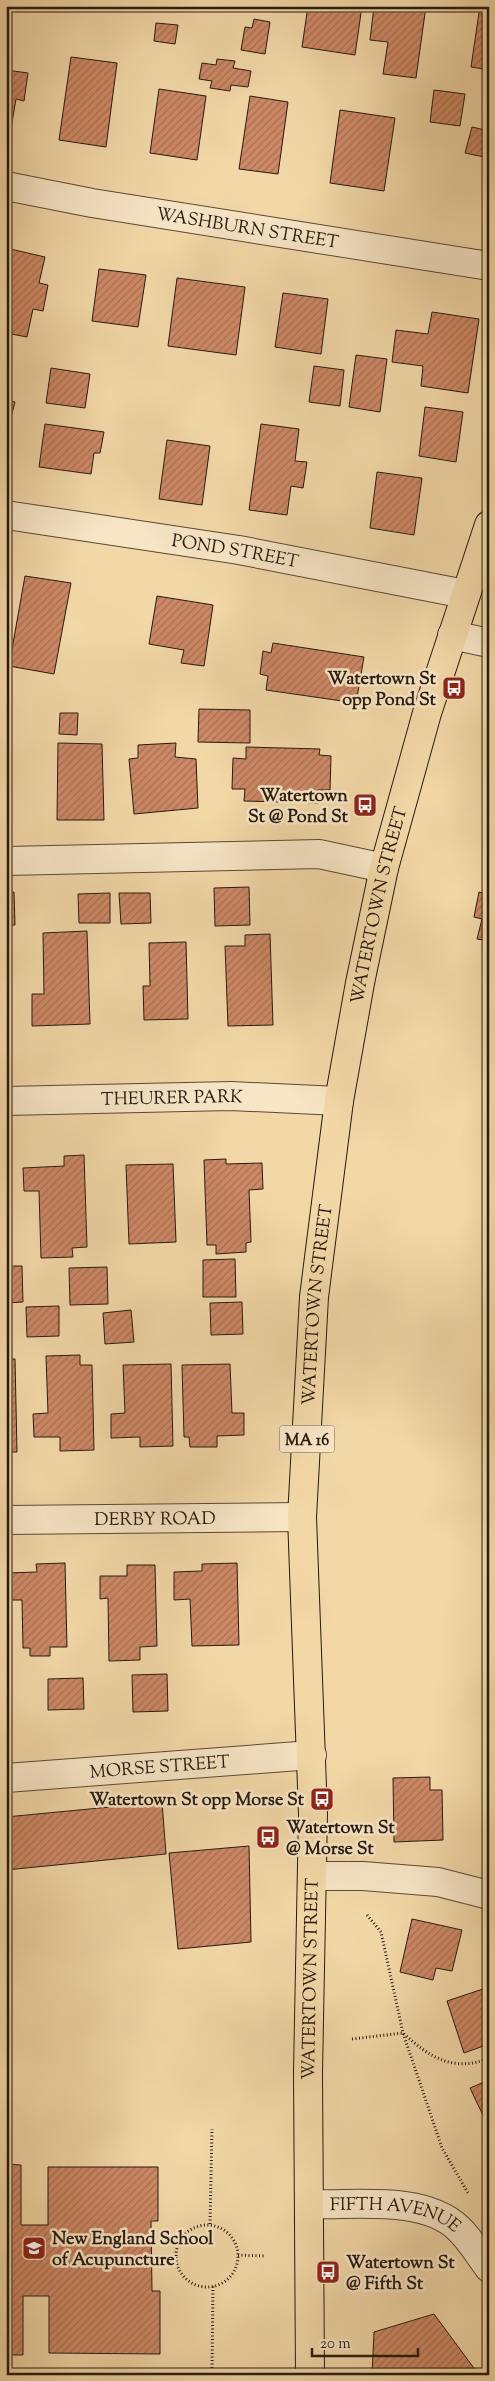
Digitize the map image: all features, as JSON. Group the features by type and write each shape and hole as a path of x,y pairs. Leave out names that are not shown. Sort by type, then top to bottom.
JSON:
{"main road":[{"name":"WATERTOWN STREET","path":"310,2375 308,2072 312,1876 312,1755 302,1517 314,1297 339,1100 360,982 384,868 404,789 465,594 489,525"}],"street":[{"name":"WASHBURN STREET","path":"6,186 102,205 489,266"},
{"name":"POND STREET","path":"6,515 239,550 465,594"},
{"path":"452,635 489,643"},
{"path":"6,862 319,854 384,868"},
{"name":"THEURER PARK","path":"6,1101 231,1096 339,1100"},
{"name":"DERBY ROAD","path":"6,1520 302,1517"},
{"name":"MORSE STREET","path":"6,1778 312,1755"},
{"path":"312,1876 363,1876 438,1882 489,1895"},
{"name":"FIFTH AVENUE","path":"309,2204 410,2206 432,2211 459,2228 489,2268"}],"path":[{"path":"367,1915 380,1932 403,2034 442,2148 471,2198"},
{"path":"352,2039 403,2034 424,2050 454,2064 474,2064 489,2058"},
{"path":"210,2224 212,2129"},
{"path":"210,2224 228,2232 238,2248 238,2255 237,2268 224,2283 213,2286 205,2287 187,2280 176,2263 178,2243 191,2228 210,2224"},
{"path":"238,2255 266,2256"},
{"path":"212,2368 213,2286"}],"building":[{"path":"308,6 362,6 355,55 302,47"},
{"path":"374,6 426,6 416,78 383,74 388,42 370,40"},
{"path":"480,6 489,6 489,70 471,67"},
{"path":"254,19 270,22 265,54 241,50 245,27 252,28"},
{"path":"156,23 178,25 175,44 154,41"},
{"path":"71,57 117,63 106,147 59,140"},
{"path":"217,59 235,61 233,68 251,71 248,87 231,85 230,91 210,88 212,81 199,79 202,63 216,65"},
{"path":"6,70 28,73 24,101 16,99 10,134 6,134"},
{"path":"159,89 206,96 197,160 150,153"},
{"path":"434,90 465,94 460,126 430,122"},
{"path":"250,96 288,102 278,174 239,169"},
{"path":"340,110 395,118 384,191 330,183"},
{"path":"489,114 489,158 465,153 472,127 485,130"},
{"path":"6,248 45,257 39,283 48,285 43,311 33,309 27,337 6,333"},
{"path":"99,269 146,275 138,327 92,321"},
{"path":"177,278 245,287 236,355 168,346"},
{"path":"283,293 328,299 321,354 275,347"},
{"path":"432,312 479,319 468,393 421,386 423,366 392,362 396,330 428,334"},
{"path":"356,355 387,359 380,412 349,407"},
{"path":"314,366 344,370 340,406 309,402"},
{"path":"51,368 90,374 85,408 46,403"},
{"path":"6,400 15,402 6,437"},
{"path":"425,407 463,412 456,462 419,456"},
{"path":"45,424 104,432 100,453 94,453 91,474 39,467"},
{"path":"261,424 299,429 295,461 307,462 303,488 291,486 287,515 249,510"},
{"path":"167,440 210,446 202,505 159,499"},
{"path":"377,472 422,478 414,535 370,528"},
{"path":"25,576 71,583 54,674 9,666"},
{"path":"157,596 213,605 204,666 181,663 184,650 149,644"},
{"path":"273,643 364,657 356,703 266,690 268,676 260,674 263,651 271,653"},
{"path":"199,709 250,710 250,743 198,742"},
{"path":"60,713 78,713 77,735 59,734"},
{"path":"6,716 7,725 10,725 11,802 6,803"},
{"path":"58,743 102,744 104,820 57,820"},
{"path":"176,743 175,757 196,759 198,808 134,814 129,759 138,758 138,745"},
{"path":"246,747 320,749 319,755 331,756 330,790 318,790 318,803 244,801 245,789 232,789 233,758 246,759"},
{"path":"489,881 489,941 477,939 482,919 474,917 479,892 486,894"},
{"path":"249,887 250,925 215,926 214,888"},
{"path":"14,892 15,925 6,925 6,893"},
{"path":"110,893 110,923 79,923 78,894"},
{"path":"119,893 150,893 151,923 121,924"},
{"path":"87,931 90,1024 32,1026 32,994 44,994 43,933"},
{"path":"270,934 273,1025 228,1026 225,946 245,946 245,935"},
{"path":"186,942 188,1019 144,1020 143,986 150,986 149,943"},
{"path":"84,1155 87,1247 72,1248 73,1257 41,1258 39,1191 24,1191 23,1168 64,1166 64,1156"},
{"path":"226,1159 226,1164 262,1163 263,1189 249,1190 251,1242 246,1243 246,1252 216,1254 216,1245 207,1245 204,1160"},
{"path":"173,1164 176,1242 129,1244 126,1165"},
{"path":"235,1259 236,1297 203,1297 203,1260"},
{"path":"6,1266 22,1266 23,1302 6,1303"},
{"path":"107,1267 108,1304 70,1305 69,1268"},
{"path":"242,1302 243,1334 211,1335 210,1303"},
{"path":"59,1306 59,1336 27,1337 26,1307"},
{"path":"131,1310 134,1342 105,1344 103,1313"},
{"path":"80,1355 80,1365 92,1365 94,1450 60,1451 60,1437 34,1437 33,1414 48,1413 46,1356"},
{"path":"6,1359 15,1359 17,1452 6,1452"},
{"path":"171,1364 173,1446 140,1447 140,1437 111,1438 111,1414 125,1413 123,1365"},
{"path":"230,1364 232,1413 244,1413 244,1435 217,1436 217,1447 190,1447 189,1437 184,1437 182,1365"},
{"path":"65,1563 67,1647 50,1647 50,1656 30,1656 30,1648 23,1648 22,1600 8,1600 7,1573 37,1572 36,1564"},
{"path":"237,1563 239,1645 192,1646 190,1599 174,1600 174,1572 202,1571 202,1564"},
{"path":"127,1565 155,1565 157,1646 140,1647 140,1660 109,1661 108,1598 100,1599 100,1576 127,1576"},
{"path":"167,1674 168,1711 133,1712 132,1675"},
{"path":"83,1678 84,1709 48,1710 48,1679"},
{"path":"430,1777 430,1790 442,1790 443,1840 394,1842 393,1778"},
{"path":"162,1802 166,1854 6,1870 6,1817"},
{"path":"249,1846 251,1942 178,1949 169,1853"},
{"path":"412,1919 462,1930 452,1971 436,1968 433,1980 400,1972"},
{"path":"489,1987 489,2044 464,2053 447,2001"},
{"path":"489,2080 489,2128 470,2088"},
{"path":"6,2164 21,2165 21,2225 48,2225 48,2167 158,2167 158,2221 151,2221 152,2291 160,2291 160,2354 49,2353 49,2296 23,2296 23,2355 6,2355"},
{"path":"434,2314 479,2375 372,2375 374,2332"}],"place":[{"name":"Watertown St opp Pond St","path":"454,688"},
{"name":"Watertown St @ Pond St","path":"365,805"},
{"name":"Watertown St opp Morse St","path":"322,1799"},
{"name":"Watertown St @ Morse St","path":"268,1837"},
{"name":"New England School of Acupuncture","path":"34,2248"},
{"name":"Watertown St @ Fifth St","path":"328,2272"}]}
